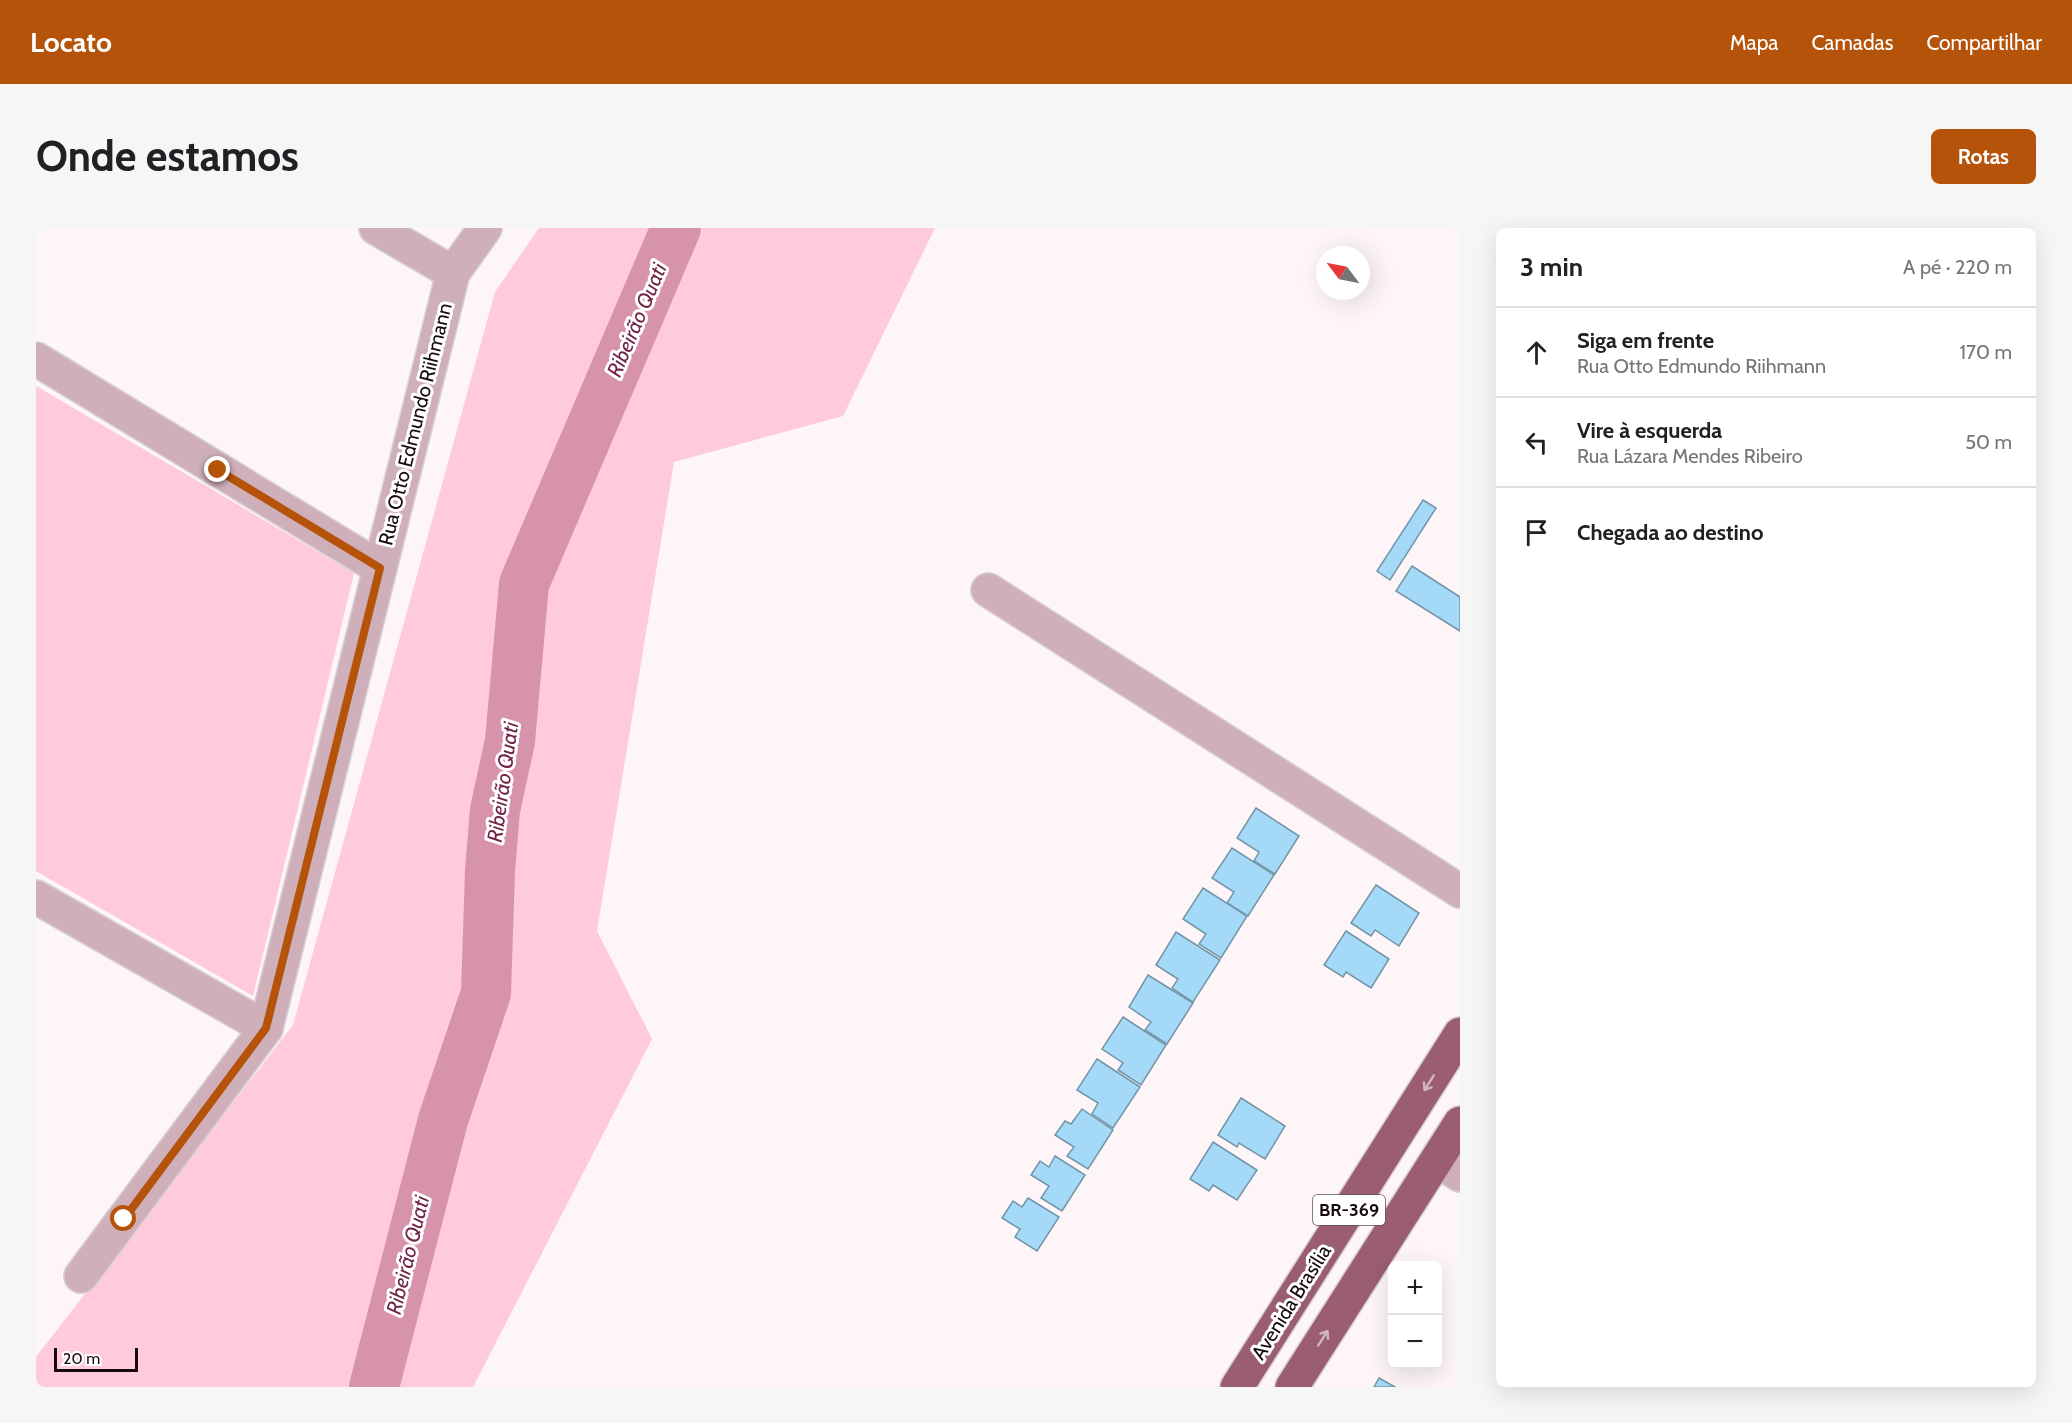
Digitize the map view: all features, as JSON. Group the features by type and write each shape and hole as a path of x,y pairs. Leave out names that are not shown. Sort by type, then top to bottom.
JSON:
{"highway":[{"name":"Avenida Brasília","path":"1237,1387 1460,1034"},
{"name":"BR-369","path":"1292,1387 1448,1167 1460,1124"}],"street":[{"path":"376,228 453,273"},
{"name":"Rua Otto Edmundo Riihmann","path":"81,1276 266,1028 453,273 485,228"},
{"path":"36,359 380,568"},
{"path":"988,590 1460,891"},
{"path":"36,897 266,1028"}],"shaded area":[{"path":"539,228 935,228 843,416 674,462 597,931 652,1039 473,1387 36,1387 36,1357 293,1025 495,292"},
{"path":"36,386 354,573 253,996 36,871"}],"building":[{"path":"1423,500 1436,508 1390,580 1377,571"},
{"path":"1412,566 1460,597 1460,631 1396,591"},
{"path":"1256,808 1299,836 1275,874 1254,861 1259,852 1237,838"},
{"path":"1232,848 1274,875 1248,916 1227,903 1234,892 1212,878"},
{"path":"1376,885 1419,913 1399,946 1375,930 1371,936 1351,923"},
{"path":"1203,888 1247,916 1221,958 1199,944 1206,934 1183,919"},
{"path":"1346,931 1389,959 1371,988 1346,972 1343,977 1324,965"},
{"path":"1176,932 1220,960 1193,1002 1172,988 1178,979 1156,965"},
{"path":"1148,975 1193,1003 1167,1044 1145,1030 1151,1022 1129,1007"},
{"path":"1123,1017 1166,1045 1141,1085 1118,1070 1123,1063 1102,1049"},
{"path":"1097,1059 1140,1087 1113,1128 1092,1114 1098,1103 1077,1090"},
{"path":"1241,1098 1285,1126 1265,1159 1239,1143 1237,1147 1218,1135"},
{"path":"1082,1109 1113,1130 1088,1169 1067,1156 1074,1147 1055,1135 1065,1121 1071,1124"},
{"path":"1213,1142 1257,1170 1237,1200 1213,1185 1209,1191 1190,1179"},
{"path":"1055,1156 1085,1175 1062,1211 1041,1198 1049,1186 1031,1175 1040,1161 1049,1167"},
{"path":"1028,1198 1059,1217 1037,1251 1015,1237 1020,1229 1002,1218 1013,1201 1022,1207"},
{"path":"1379,1378 1395,1387 1374,1387"}],"waterway":[{"name":"Ribeirão Quati","path":"374,1387 443,1120 486,993 490,871 495,810 510,741 524,584 676,228"}],"route":[{"path":"124,1219 266,1028 380,568 218,470"}]}
